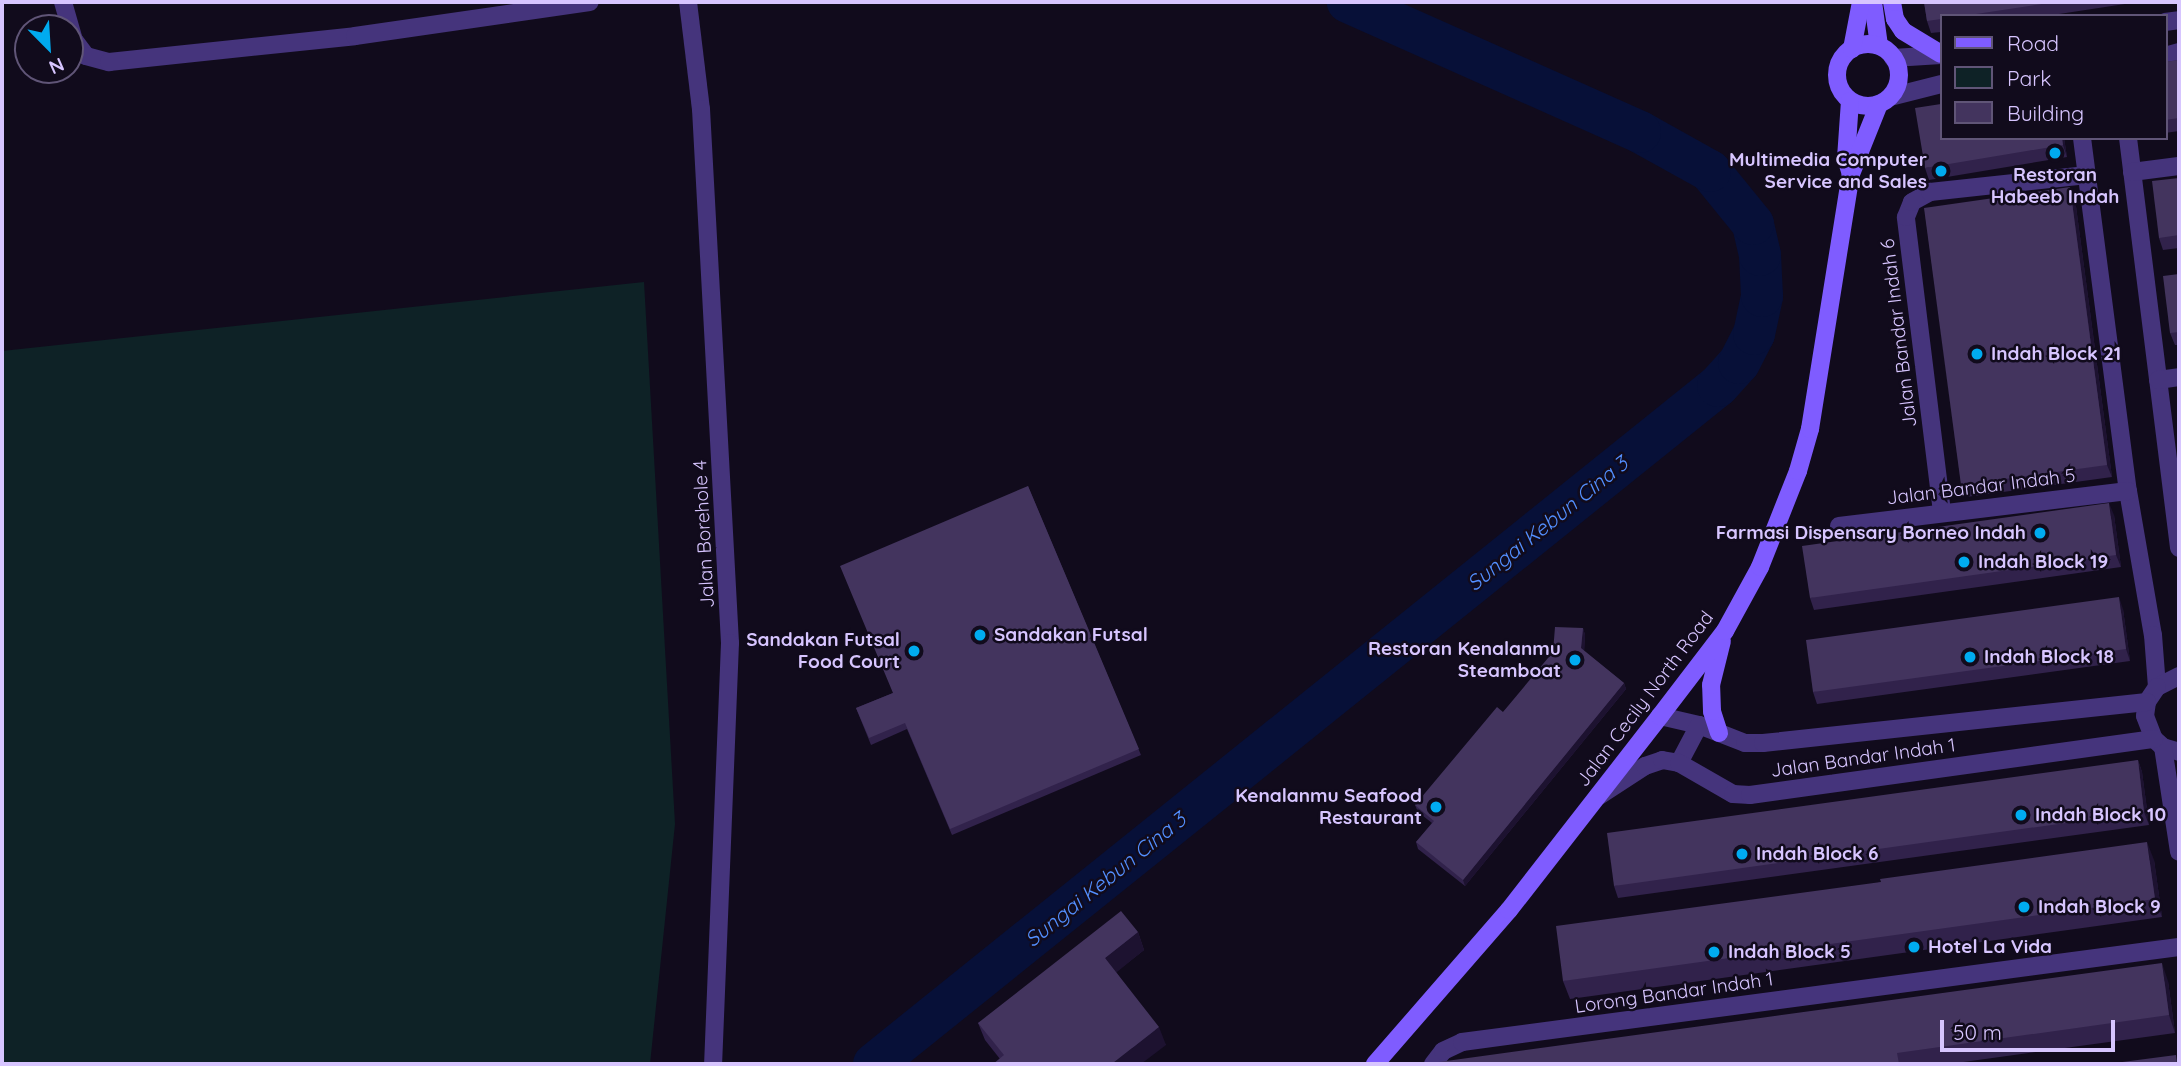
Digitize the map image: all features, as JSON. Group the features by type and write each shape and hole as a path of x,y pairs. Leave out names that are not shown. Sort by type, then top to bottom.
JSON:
{"main road":[{"path":"1852,49 1861,2"},
{"path":"1873,2 1886,52 1898,78 1884,100 1869,106 1850,101 1843,94 1837,75 1844,56 1860,46 1886,52"},
{"path":"1892,2 1895,19 1903,31 1940,54"},
{"name":"Jalan Cecily North Road","path":"1375,1064 1510,911 1725,631 1774,536 1804,450 1851,174 1884,100"},
{"name":"Jalan Cecily North Road","path":"1850,101 1846,158 1851,174"},
{"path":"1719,733 1712,711 1711,685 1725,631"}],"street":[{"path":"63,2 74,40 86,55 108,62 355,36 590,2"},
{"name":"Jalan Borehole 4","path":"688,2 701,109 730,643 713,1064"},
{"path":"1886,52 1940,55"},
{"path":"1884,100 1940,85"},
{"path":"2082,140 2129,491 2153,635 2152,694 2145,716 2165,746 2179,852"},
{"path":"2128,140 2179,548"},
{"path":"2133,172 2179,166"},
{"name":"Jalan Bandar Indah 6","path":"1942,512 1906,217 1912,202 1930,192 2087,175"},
{"path":"2158,380 2179,377"},
{"name":"Jalan Bandar Indah 5","path":"1839,526 2129,491"},
{"path":"2152,694 2179,676"},
{"name":"Jalan Bandar Indah 1","path":"1660,716 1699,725 1745,743 1763,743 2152,694"},
{"path":"1597,798 1654,762 1670,760 1679,763 1699,725"},
{"name":"Jalan Bandar Indah 1","path":"1679,763 1733,794 1750,795 2165,746"},
{"name":"Lorong Bandar Indah 1","path":"1433,1064 1443,1051 1462,1042 2179,947"}],"green space":[{"path":"644,282 675,824 650,1064 2,1064 2,351"}],"building":[{"path":"1924,2 2055,2 1976,14 1940,14 1940,19 1927,21"},
{"path":"2179,60 2179,118 2167,120 2167,62"},
{"path":"1940,104 1940,140 2062,140 2063,145 1925,168 1915,108"},
{"path":"2179,178 2179,235 2159,238 2152,181"},
{"path":"2070,187 2107,465 1961,485 1924,208"},
{"path":"2179,274 2179,332 2170,333 2163,276"},
{"name":"Sandakan Futsal","path":"1028,486 1139,749 950,829 905,723 869,738 856,708 893,693 840,566"},
{"name":"Indah Block 19","path":"2109,503 2116,555 1810,598 1802,546"},
{"name":"Indah Block 18","path":"2119,597 2126,649 1813,692 1806,640"},
{"path":"1555,627 1583,628 1581,648 1624,683 1463,880 1416,842 1434,821 1415,805 1497,707 1503,712 1553,652"},
{"path":"2138,760 2144,812 1614,886 1607,833"},
{"path":"2147,842 2155,899 1563,981 1556,926 1881,882 1880,879"},
{"path":"1121,911 1138,932 1105,958 1159,1027 1114,1064 993,1064 1004,1055 978,1023"},
{"path":"2162,963 2169,1015 1897,1053 1899,1064 1439,1064 1439,1062"},
{"path":"2176,1055 2177,1064 2107,1064"}],"waterway":[{"name":"Sungai Kebun Cina 3","path":"874,1064 1718,386 1739,363 1754,334 1762,296 1760,255 1753,224 1710,171 1640,132 1348,2"}],"place":[{"name":"Restoran Habeeb Indah","path":"2055,153"},
{"name":"Multimedia Computer Service and Sales","path":"1941,171"},
{"name":"Indah Block 21","path":"1977,354"},
{"name":"Farmasi Dispensary Borneo Indah","path":"2040,533"},
{"name":"Indah Block 19","path":"1964,562"},
{"name":"Sandakan Futsal","path":"980,635"},
{"name":"Sandakan Futsal Food Court","path":"914,651"},
{"name":"Indah Block 18","path":"1970,657"},
{"name":"Restoran Kenalanmu Steamboat","path":"1575,660"},
{"name":"Kenalanmu Seafood Restaurant","path":"1436,807"},
{"name":"Indah Block 10","path":"2021,815"},
{"name":"Indah Block 6","path":"1742,854"},
{"name":"Indah Block 9","path":"2024,907"},
{"name":"Hotel La Vida","path":"1914,947"},
{"name":"Indah Block 5","path":"1714,952"}]}
